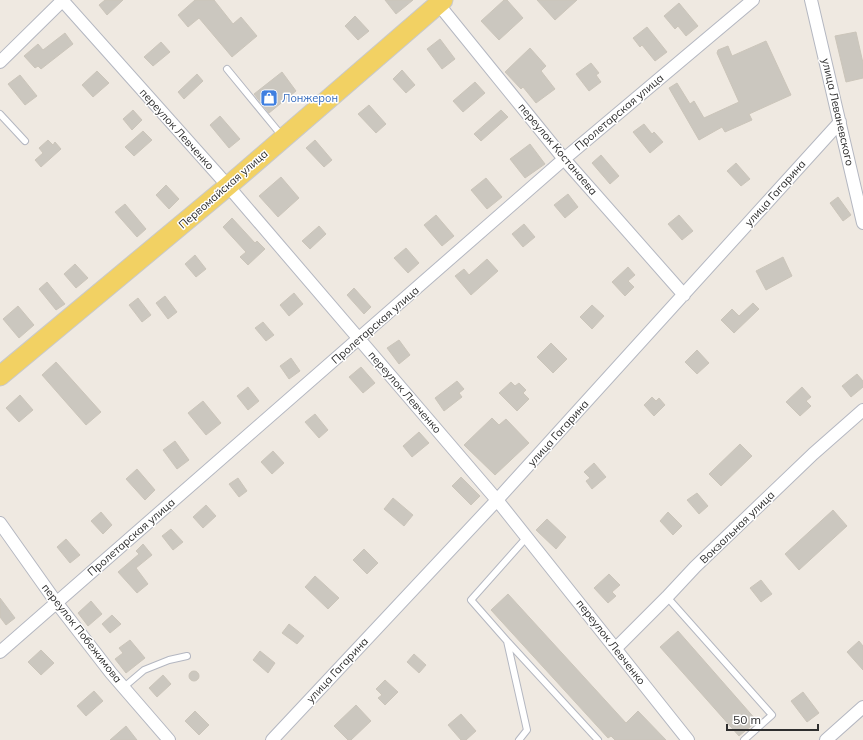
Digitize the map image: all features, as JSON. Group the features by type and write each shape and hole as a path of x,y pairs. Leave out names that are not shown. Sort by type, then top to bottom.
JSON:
{"main road":[{"name":"Первомайская улица","path":"0,376 228,186 439,1"}],"street":[{"path":"0,62 62,0"},
{"name":"переулок Левченко","path":"62,0 228,186 497,500 688,740"},
{"name":"Пролетарская улица","path":"0,652 360,339 564,158 753,0"},
{"name":"улица Леваневского","path":"811,0 863,223"},
{"name":"переулок Костанаева","path":"439,1 564,158 684,295"},
{"name":"улица Гагарина","path":"272,740 497,500 840,122"},
{"name":"Вокзальная улица","path":"616,648 695,567 813,454 863,410"},
{"name":"переулок Побежимова","path":"0,523 56,602 124,687 169,740"},
{"path":"826,740 863,707"}],"lane":[{"path":"227,69 283,137"},
{"path":"0,114 25,141"},
{"path":"527,537 471,600 598,740"},
{"path":"667,597 772,715 744,740"},
{"path":"507,641 527,730 519,740"},
{"path":"124,687 144,670 169,660 188,656"}],"building":[{"path":"105,0 123,0 107,15 99,5"},
{"path":"195,0 214,0 233,24 241,17 257,36 232,57 199,18 188,27 178,15"},
{"path":"385,0 413,0 396,14"},
{"path":"504,0 507,0 523,18 499,40 481,21"},
{"path":"537,0 577,0 555,20"},
{"path":"679,3 698,26 686,36 678,26 675,29 664,16"},
{"path":"355,16 369,31 358,40 345,26"},
{"path":"647,27 667,52 655,61 642,45 640,47 633,38"},
{"path":"856,32 863,63 863,78 846,82 835,36"},
{"path":"65,33 73,44 41,69 38,66 35,68 24,56 38,44 43,50"},
{"path":"440,39 455,59 442,69 427,49"},
{"path":"766,41 791,95 749,114 752,120 725,132 722,127 699,140 669,88 677,83 690,104 694,101 704,118 739,102 717,53 718,50 728,46 732,56"},
{"path":"161,42 170,52 153,66 144,57"},
{"path":"530,48 546,66 541,71 555,89 536,103 523,87 521,89 505,72"},
{"path":"591,63 599,73 596,75 601,82 589,91 576,74"},
{"path":"402,70 415,85 406,93 393,79"},
{"path":"97,71 109,83 93,97 82,85"},
{"path":"282,72 296,91 269,113 254,94"},
{"path":"197,74 203,81 184,99 178,92"},
{"path":"20,75 37,96 25,105 8,84"},
{"path":"475,82 485,93 463,112 453,101"},
{"path":"369,105 386,124 376,133 358,114"},
{"path":"133,110 142,120 132,130 123,119"},
{"path":"501,110 508,117 481,141 474,134"},
{"path":"220,116 240,139 229,148 210,125"},
{"path":"644,124 652,134 654,132 663,142 650,153 633,132"},
{"path":"143,131 152,140 134,156 125,147"},
{"path":"48,140 53,145 55,142 61,149 41,167 35,160 43,153 39,148"},
{"path":"315,140 332,160 324,167 306,148"},
{"path":"530,144 545,164 525,178 510,159"},
{"path":"601,155 619,176 610,184 592,163"},
{"path":"736,163 750,179 741,186 727,171"},
{"path":"281,177 299,198 278,217 259,196"},
{"path":"486,178 502,197 487,209 471,190"},
{"path":"166,185 179,199 169,209 156,195"},
{"path":"568,194 578,207 565,218 554,205"},
{"path":"838,197 851,215 843,221 830,203"},
{"path":"125,204 146,229 137,237 115,212"},
{"path":"436,215 454,236 442,246 424,225"},
{"path":"679,215 693,231 682,240 668,224"},
{"path":"232,218 255,243 257,241 265,249 248,265 240,257 246,252 223,227"},
{"path":"524,224 535,237 523,247 512,234"},
{"path":"319,226 326,234 310,249 302,241"},
{"path":"406,248 419,263 408,273 394,258"},
{"path":"195,255 206,269 196,277 185,264"},
{"path":"783,257 792,276 766,290 756,271"},
{"path":"487,259 498,271 471,295 455,276 464,269 469,275"},
{"path":"75,264 88,278 76,288 64,274"},
{"path":"628,267 635,275 628,281 634,287 625,296 612,282"},
{"path":"47,282 65,304 56,310 39,289"},
{"path":"354,288 371,307 364,314 347,295"},
{"path":"294,293 303,304 289,316 280,305"},
{"path":"165,296 177,312 168,319 156,303"},
{"path":"138,298 151,315 142,322 129,305"},
{"path":"753,303 759,309 734,333 721,320 732,309 739,316"},
{"path":"592,305 604,316 592,329 580,317"},
{"path":"18,306 34,325 19,338 3,319"},
{"path":"263,322 274,335 266,341 255,328"},
{"path":"399,340 410,355 399,364 387,348"},
{"path":"551,343 567,359 553,373 537,357"},
{"path":"697,350 709,363 697,374 685,362"},
{"path":"291,358 300,371 289,379 280,366"},
{"path":"56,362 101,412 86,425 42,375"},
{"path":"361,367 375,383 363,393 349,377"},
{"path":"857,374 863,381 863,387 851,397 842,386"},
{"path":"457,381 464,389 459,393 462,397 444,411 435,398"},
{"path":"511,382 515,386 519,383 526,390 523,393 529,399 517,411 499,393"},
{"path":"248,387 259,401 248,410 237,396"},
{"path":"802,387 811,397 806,401 811,406 800,416 786,402"},
{"path":"20,395 33,410 19,422 6,408"},
{"path":"652,397 656,401 659,398 665,405 654,416 644,405"},
{"path":"203,401 221,423 206,435 188,413"},
{"path":"315,414 328,430 319,438 305,422"},
{"path":"492,418 499,425 506,419 529,443 495,475 464,445"},
{"path":"419,432 429,443 412,457 403,446"},
{"path":"175,441 189,460 177,469 163,450"},
{"path":"740,444 752,456 721,486 709,474"},
{"path":"273,451 284,463 272,474 261,462"},
{"path":"594,463 606,477 592,489 586,481 590,478 584,472"},
{"path":"137,469 155,490 145,500 126,479"},
{"path":"461,477 480,496 471,505 452,486"},
{"path":"238,478 247,491 239,497 229,484"},
{"path":"697,493 708,506 699,514 687,500"},
{"path":"393,498 413,515 404,526 384,509"},
{"path":"206,505 216,516 203,528 193,517"},
{"path":"833,510 847,526 799,570 785,554"},
{"path":"101,512 112,525 103,534 91,521"},
{"path":"668,512 682,526 673,535 660,521"},
{"path":"547,519 566,537 556,549 536,530"},
{"path":"171,529 183,542 173,550 162,536"},
{"path":"66,539 80,555 70,563 57,547"},
{"path":"143,544 152,555 136,568 148,584 137,593 118,572 139,554 136,551"},
{"path":"364,549 378,563 367,574 353,560"},
{"path":"609,574 620,585 612,592 616,596 608,603 594,588"},
{"path":"315,576 339,598 328,609 305,587"},
{"path":"761,580 772,594 761,602 750,588"},
{"path":"508,594 626,723 638,711 666,740 615,740 611,736 608,738 491,610"},
{"path":"0,598 15,618 6,625 0,617"},
{"path":"91,601 102,614 88,626 78,613"},
{"path":"112,615 121,624 110,633 102,624"},
{"path":"289,624 304,636 297,644 282,633"},
{"path":"678,631 757,721 739,736 660,647"},
{"path":"130,640 145,658 126,673 115,659 123,653 119,648"},
{"path":"859,641 863,646 863,670 847,652"},
{"path":"41,650 54,663 41,675 28,662"},
{"path":"260,651 275,663 268,673 253,660"},
{"path":"414,654 426,665 419,673 407,662"},
{"path":"192,671 196,671 198,672 198,680 192,681 189,678 189,674"},
{"path":"163,675 171,684 157,697 149,688"},
{"path":"385,680 398,692 385,705 378,698 382,695 376,689"},
{"path":"94,691 103,701 86,716 77,706"},
{"path":"803,692 819,713 807,722 791,701"},
{"path":"356,705 371,721 351,740 348,740 334,726"},
{"path":"195,711 209,725 199,735 185,721"},
{"path":"461,714 476,731 466,740 461,740 448,725"},
{"path":"126,726 137,740 110,740"}],"place":[{"name":"Лонжерон","path":"269,98"}]}
